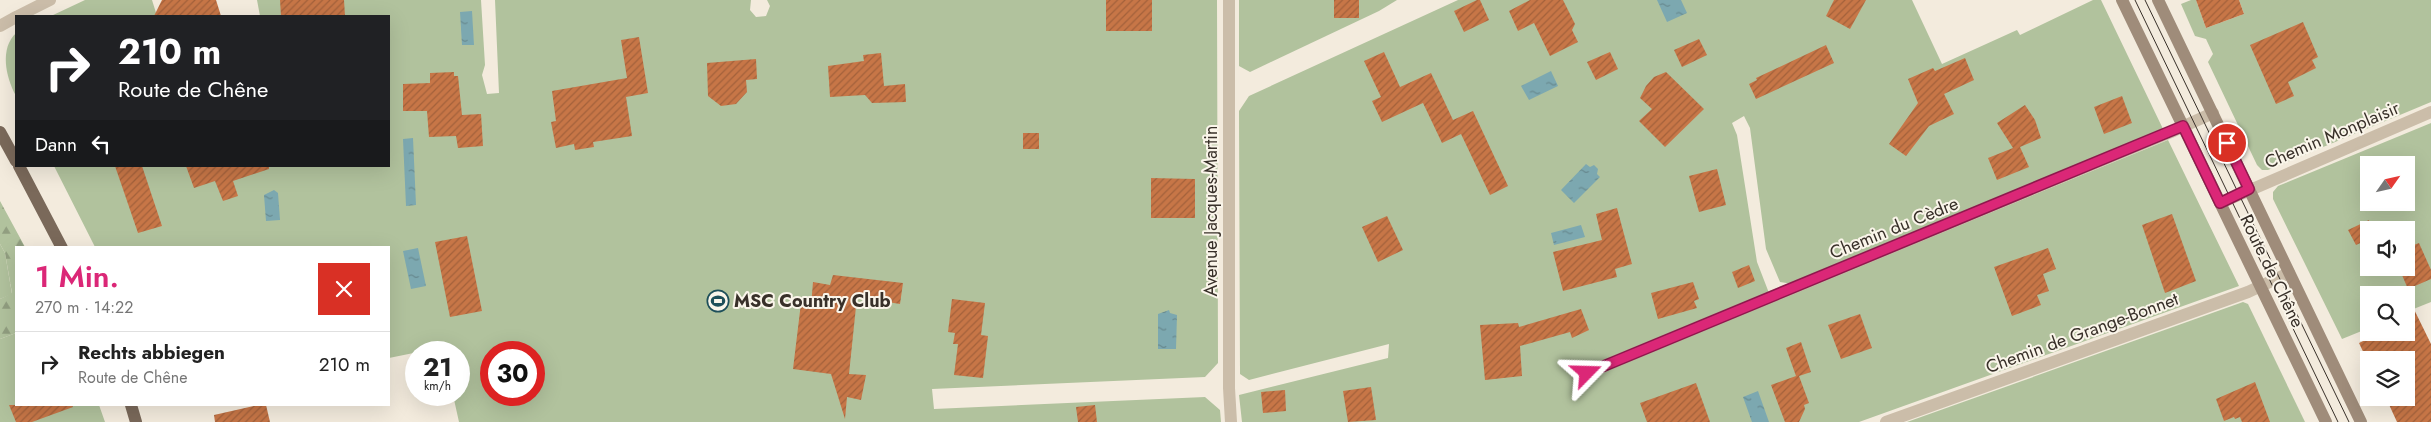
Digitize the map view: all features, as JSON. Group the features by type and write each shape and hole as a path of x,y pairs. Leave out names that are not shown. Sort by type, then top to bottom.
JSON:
{"main road":[{"name":"Route de Chêne","path":"2122,0 2326,422"},
{"name":"Route de Chêne","path":"2158,0 2361,422"},
{"path":"0,132 15,159"},
{"path":"20,167 61,246"},
{"path":"131,406 136,422"}],"street":[{"path":"21,15 50,0"},
{"name":"Avenue Jacques-Martin","path":"1229,0 1229,388 1231,422"},
{"path":"0,26 15,18"},
{"name":"Chemin Monplaisir","path":"2220,203 2431,112"},
{"name":"Chemin du Cèdre","path":"1587,373 2212,113"},
{"name":"Chemin de Grange-Bonnet","path":"1886,422 2261,287 2290,273"}],"green space":[{"path":"85,0 152,0 157,15 53,15"},
{"path":"257,0 481,0 485,65 482,75 487,94 499,93 495,0 751,0 750,10 756,17 766,16 770,6 767,0 1217,0 1218,363 1205,377 932,389 934,409 1205,397 1220,410 1221,422 459,422 455,406 470,406 470,341 405,341 405,355 390,358 390,246 94,246 55,167 390,167 390,15 260,15"},
{"path":"1239,0 1397,0 1379,11 1250,72 1239,66"},
{"path":"1458,0 1912,0 1942,64 2017,30 2020,35 2093,0 2101,0 2164,131 1793,284 1780,282 1766,249 1750,128 1744,116 1732,123 1737,135 1757,262 1769,293 1921,241 2168,140 2239,286 1859,422 1242,422 1239,395 1388,358 1389,344 1249,380 1240,374 1239,111 1249,96"},
{"path":"2196,0 2206,28 2244,14 2239,0 2431,0 2431,102 2268,170 2262,170 2257,165 2208,62 2213,54 2206,39 2195,36 2181,4"},
{"path":"15,34 15,94 9,80 6,63 6,54 11,39"},
{"path":"2431,123 2431,302 2415,308 2415,286 2360,286 2360,332 2342,339 2273,199 2273,192 2278,186"},
{"path":"0,201 24,246 15,246 15,333 0,339 0,299 12,293 5,253 0,244"},
{"path":"0,244 5,253 12,294 0,299"},
{"path":"2243,302 2248,304 2305,422 1907,422"},
{"path":"15,333 15,406 99,406 105,422 0,422 0,339"}],"water":[{"path":"1657,0 1681,0 1687,13 1667,22"},
{"path":"472,11 474,45 462,45 460,12"},
{"path":"1551,71 1558,86 1529,100 1521,86"},
{"path":"413,138 416,205 406,206 403,139"},
{"path":"1586,164 1590,167 1594,165 1598,169 1597,174 1600,177 1574,203 1561,190"},
{"path":"274,190 278,193 280,220 266,221 264,195"},
{"path":"1581,225 1585,237 1554,245 1551,233"},
{"path":"418,248 426,286 411,289 403,251"},
{"path":"1169,310 1170,313 1177,315 1176,349 1158,349 1158,314"},
{"path":"1758,391 1769,422 1752,422 1743,397"}],"building":[{"path":"162,0 216,0 221,15 154,15"},
{"path":"280,0 344,0 345,15 281,15"},
{"path":"1106,0 1152,0 1152,31 1106,31"},
{"path":"1334,0 1359,0 1359,18 1334,18"},
{"path":"1480,0 1489,20 1464,32 1454,11"},
{"path":"1530,0 1563,0 1575,24 1572,30 1578,42 1550,56 1534,23 1518,31 1509,11"},
{"path":"1834,0 1866,0 1850,29 1826,16"},
{"path":"2196,0 2239,0 2244,14 2206,28"},
{"path":"2303,22 2318,57 2312,60 2316,68 2288,82 2294,96 2276,104 2250,45"},
{"path":"639,37 648,93 626,97 632,136 593,142 594,147 575,150 574,144 556,148 551,122 556,121 552,91 627,78 621,40"},
{"path":"1699,39 1707,55 1682,67 1674,50"},
{"path":"1826,45 1834,63 1756,99 1749,84 1757,80 1756,78"},
{"path":"1384,52 1400,87 1431,73 1453,120 1473,111 1508,186 1490,195 1461,134 1442,143 1423,103 1382,122 1372,101 1381,97 1364,61"},
{"path":"1610,52 1618,69 1596,80 1587,62"},
{"path":"881,53 884,86 905,84 906,102 872,103 865,95 830,97 828,66 864,61 863,55"},
{"path":"1965,58 1974,80 1944,94 1954,114 1929,126 1906,156 1889,144 1918,103 1908,79 1933,68 1935,71"},
{"path":"756,59 757,79 746,80 747,92 736,104 721,106 708,96 707,63"},
{"path":"454,72 454,76 458,76 462,115 481,114 483,146 458,148 456,136 429,137 427,111 403,111 403,84 430,83 430,73"},
{"path":"1666,72 1704,109 1665,147 1639,121 1652,109 1640,98 1646,86 1654,77"},
{"path":"2122,96 2132,123 2104,134 2094,107"},
{"path":"2025,105 2035,120 2041,138 2020,147 2029,167 1997,180 1988,158 2013,148 1997,123"},
{"path":"1023,133 1039,133 1039,149 1023,149"},
{"path":"115,167 142,167 162,226 138,233"},
{"path":"186,167 269,167 269,169 233,181 238,196 223,201 215,181 194,188"},
{"path":"1717,169 1726,205 1699,212 1689,176"},
{"path":"1151,178 1195,179 1195,218 1151,218"},
{"path":"1617,208 1632,264 1615,269 1617,277 1563,291 1553,252 1602,240 1596,214"},
{"path":"2172,214 2196,281 2165,293 2142,225"},
{"path":"1387,216 1403,250 1378,262 1362,227"},
{"path":"2360,224 2360,243 2356,245 2348,230"},
{"path":"467,236 482,311 450,317 435,242"},
{"path":"2419,243 2431,270 2431,279 2415,286 2407,286 2402,276 2415,276 2415,245"},
{"path":"2048,248 2056,269 2043,274 2049,291 2037,295 2041,305 2012,316 1994,267"},
{"path":"1749,265 1755,281 1738,288 1732,272"},
{"path":"833,275 903,283 900,304 857,297 849,374 866,375 861,400 847,397 845,419 831,374 793,369 801,303 811,306 813,282 830,285"},
{"path":"1693,282 1699,299 1694,301 1697,308 1658,319 1651,293"},
{"path":"952,299 985,303 981,335 988,336 983,378 954,375 958,344 953,344 955,333 948,332"},
{"path":"1581,309 1589,330 1572,338 1570,332 1520,346 1522,376 1485,380 1480,325 1518,323 1519,327"},
{"path":"2415,311 2431,344 2431,422 2397,422 2390,406 2415,406 2415,351 2363,351 2359,343 2363,341 2415,341"},
{"path":"1860,314 1872,348 1841,359 1828,325"},
{"path":"1801,342 1811,372 1799,376 1809,403 1804,405 1805,409 1799,422 1785,422 1771,385 1796,376 1786,348"},
{"path":"2255,382 2270,422 2242,422 2240,417 2224,421 2216,399"},
{"path":"1696,383 1710,422 1647,422 1640,403"},
{"path":"1371,387 1376,420 1348,422 1343,391"},
{"path":"1285,390 1286,411 1263,413 1261,392"},
{"path":"9,405 73,407 32,422 16,422"},
{"path":"1095,405 1097,422 1078,422 1076,407"},
{"path":"254,406 266,406 270,422 215,422 214,415"}],"tram line":[{"path":"2135,0 2338,422"},
{"path":"2145,0 2349,422"}],"place":[{"name":"MSC Country Club","path":"718,301"}],"route":[{"path":"1587,373 2183,126 2220,203 2249,189 2227,143"}]}
